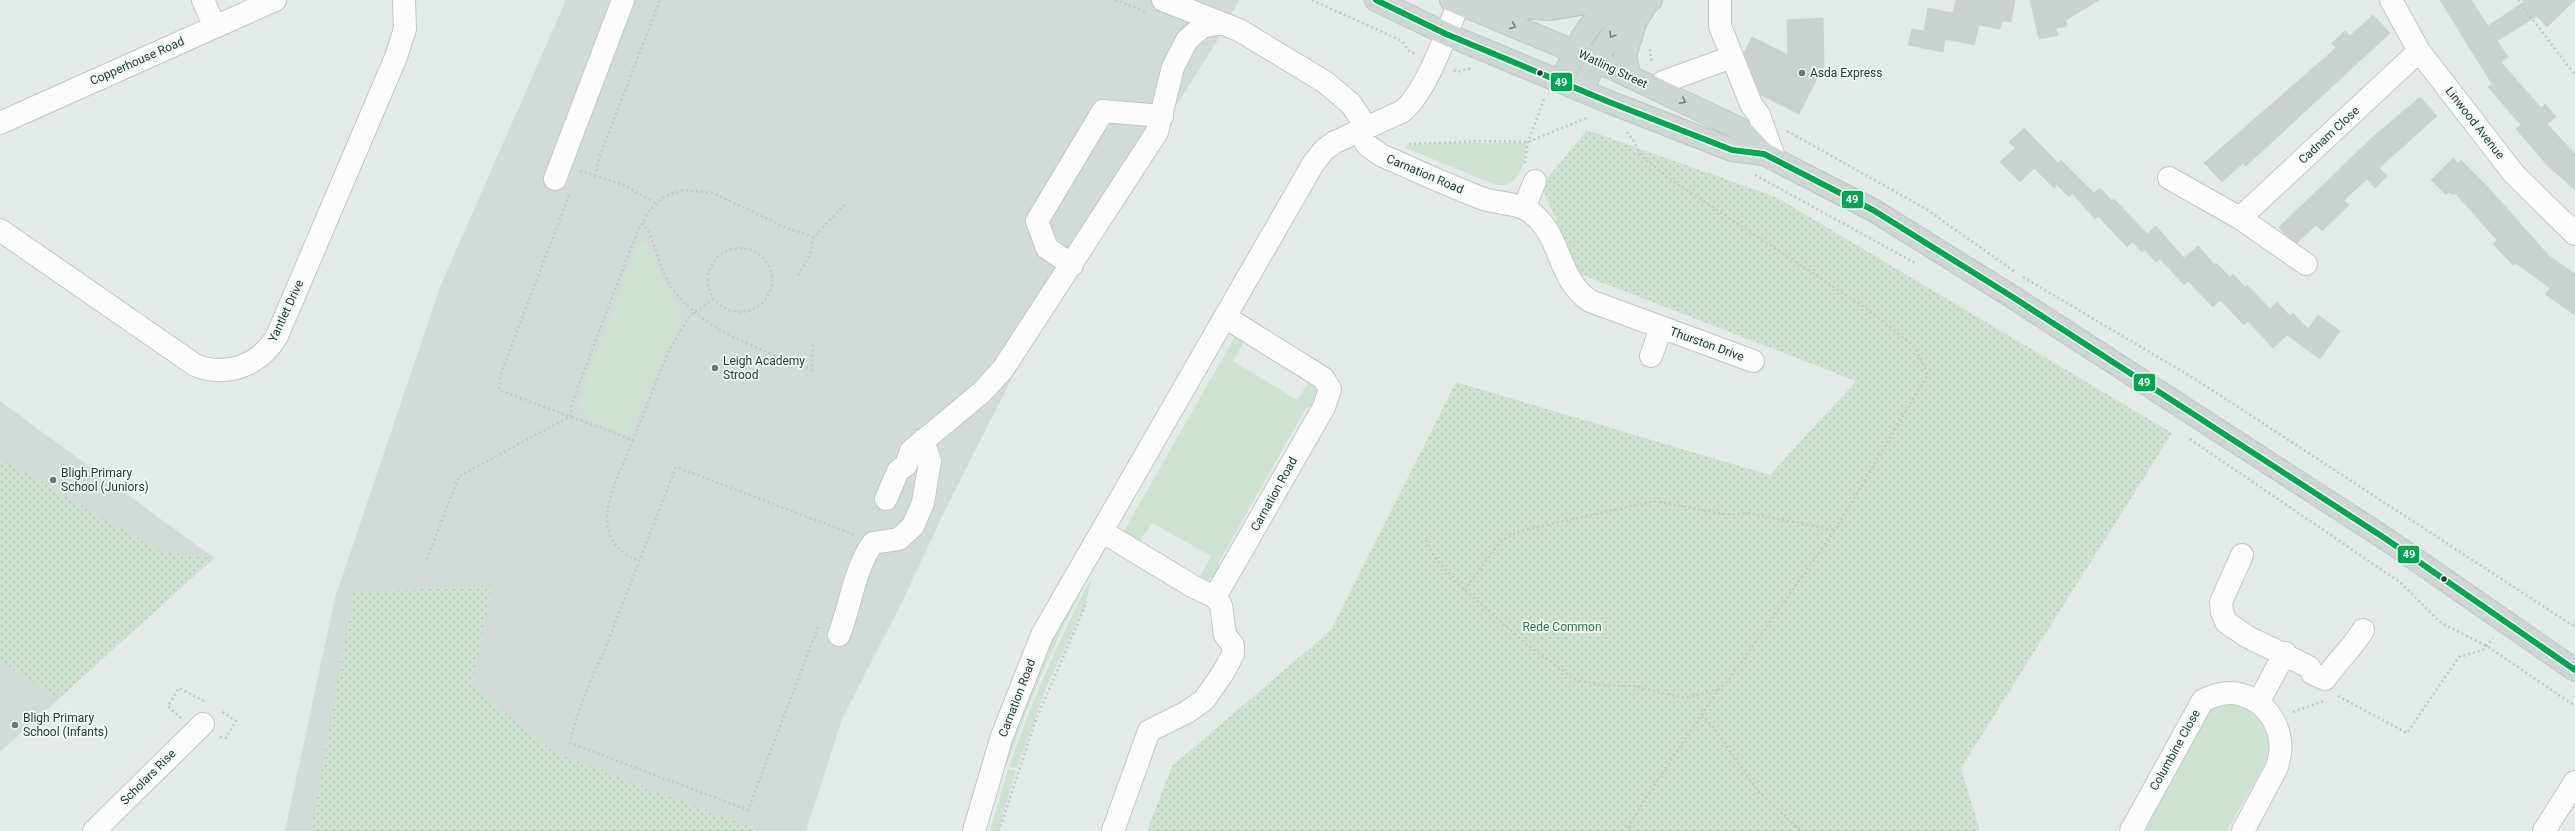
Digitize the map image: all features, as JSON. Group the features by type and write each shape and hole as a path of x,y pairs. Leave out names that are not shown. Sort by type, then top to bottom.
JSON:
{"main road":[{"path":"1376,0 1446,34 1582,91 1628,123 1732,150 1769,157 1873,210 2011,296 2386,539 2575,670"},
{"path":"1455,2 1551,9 1604,0"},
{"path":"1562,82 1585,32 1598,15 1626,0"},
{"path":"1582,91 1595,60 1617,27 1649,1"},
{"path":"1630,77 1625,56 1636,20 1649,1"},
{"name":"Watling Street","path":"1455,2 1575,51 1740,129 1769,157"}],"street":[{"path":"203,0 215,27"},
{"name":"Copperhouse Road","path":"0,123 275,0"},
{"name":"Yantlet Drive","path":"0,230 195,365 213,370 228,370 256,360 269,348 277,336 396,57 405,29 404,0"},
{"path":"568,177 623,0"},
{"path":"1163,0 1239,30 1330,86 1351,104 1363,130"},
{"path":"1720,0 1720,26 1751,104 1759,115 1769,157"},
{"name":"Linwood Avenue","path":"2391,0 2419,51 2514,174 2575,234"},
{"name":"Carnation Road","path":"974,831 1002,736 1042,635 1103,532 1317,158 1330,146 1401,112 1410,105 1446,34 1455,2"},
{"path":"886,499 898,470 905,466 912,451 996,379 1072,265 1132,167 1157,132 1173,67 1187,40 1202,28 1220,23"},
{"name":"Cadnam Close","path":"2240,218 2419,51"},
{"path":"1657,89 1661,83 1732,57"},
{"path":"1072,265 1047,248 1037,221 1086,138 1103,111 1162,116"},
{"name":"Carnation Road","path":"1363,130 1368,146 1381,155 1477,196 1500,202"},
{"path":"1524,208 1530,172"},
{"path":"2169,178 2240,218 2306,264"},
{"name":"Thurston Drive","path":"1500,202 1524,208 1532,213 1546,228 1570,284 1582,296 1596,304 1753,361"},
{"name":"Carnation Road","path":"1218,601 1324,407 1330,389 1323,378 1225,317"},
{"name":"Thurston Drive","path":"1651,356 1661,328"},
{"path":"839,635 864,559 873,543 899,539 913,526 923,503 930,456 923,440"},
{"path":"1103,532 1218,601 1224,632 1234,648 1228,664 1218,682 1202,702 1187,712 1149,731 1113,831"},
{"path":"2242,554 2221,602 2222,612 2226,622 2246,636 2285,653 2310,667 2312,673 2325,679 2337,660 2353,646 2362,630"},
{"path":"2243,831 2279,761 2280,743 2277,726 2259,701 2285,653"},
{"name":"Columbine Close","path":"2131,831 2202,700 2220,694 2238,694 2259,701"},
{"name":"Scholars Rise","path":"94,831 203,724"},
{"path":"2544,831 2575,782"}],"path":[{"path":"595,176 599,158 660,0"},
{"path":"1312,0 1402,42 1410,52 1457,72 1475,67"},
{"path":"2518,0 2575,75"},
{"path":"1643,46 1649,48 1651,59 1677,77"},
{"path":"1537,96 1550,102"},
{"path":"1530,172 1528,142 1544,99"},
{"path":"1583,115 1594,119"},
{"path":"1759,115 1926,209 2016,272 2195,379 2575,627"},
{"path":"1404,145 1463,141 1528,142 1590,117"},
{"path":"1627,133 1635,143 1640,155 1670,179 1864,307 1913,345 1928,374 1835,530 1728,681 1718,690 1643,802 1627,831"},
{"path":"1747,172 1920,266"},
{"path":"633,440 499,389 500,378 568,177 595,176 624,186 657,204"},
{"path":"571,416 572,403 584,369 642,224 657,204 672,193 683,190 701,190 724,197 789,229 814,237"},
{"path":"798,275 810,256 814,237 848,202"},
{"path":"642,224 651,238 663,273 678,296 710,325 812,370 813,343"},
{"path":"743,248 754,250 769,265 772,275 770,290 762,304 754,309 733,312 723,308 714,299 708,280 709,270 714,260 722,252 743,248"},
{"path":"639,560 625,554 614,545 606,524 607,511 633,440 668,353 694,312 714,299"},
{"path":"427,559 460,475 571,416"},
{"path":"2186,436 2401,583 2441,623 2487,646 2575,706"},
{"path":"820,622 746,810 570,743 591,685 592,674 603,654 676,466 873,543"},
{"path":"1465,590 1501,540 1514,534 1654,501 1728,515 1748,513 1835,530"},
{"path":"851,541 853,534"},
{"path":"1426,540 1435,558 1465,590 1526,644 1576,680 1601,685 1634,686 1684,698 1718,690"},
{"path":"999,831 1035,722 1089,597"},
{"path":"2332,698 2339,696 2407,733 2459,657 2483,650 2504,621"},
{"path":"2285,714 2326,700"},
{"path":"1702,714 1714,728 1757,790 1801,831"}],"shaded area":[{"name":"Leigh Academy Strood","path":"566,0 1239,0 1217,41 1044,315 947,506 903,600 842,719 806,831 285,831 335,598 440,287"},
{"name":"Bligh Primary School (Juniors)","path":"0,401 214,558 0,752"}],"green space":[{"name":"Rede Common","path":"1587,130 1776,197 2172,433 1961,768 1980,831 1147,831 1172,766 1331,630 1456,382 1770,475 1856,381 1580,274 1541,186"},
{"path":"1450,143 1527,143 1519,174 1509,183 1502,185 1493,184 1406,148 1408,145"},
{"path":"639,241 649,246 665,283 679,304 681,319 678,330 665,351 631,436 585,418 578,402"},
{"path":"1236,335 1247,337 1233,361 1297,400 1313,376 1319,393 1317,405 1306,408 1219,562 1220,571 1208,581 1197,582 1211,556 1152,523 1137,546 1123,533"},
{"name":"Bligh Primary School (Juniors)","path":"0,458 161,552 214,558 59,698 0,661"},
{"path":"1089,575 1044,669 1024,717 1006,767 1001,765 1062,615"},
{"path":"1092,577 1086,603 1047,686 1017,768 1009,767 1047,670 1068,623"},
{"path":"492,586 472,686 553,752 760,831 311,831 354,592"},
{"path":"2223,703 2239,705 2254,712 2269,737 2269,756 2227,831 2136,831 2207,711"},
{"path":"1008,769 1016,771 998,831 990,831"}],"building":[{"path":"1956,0 2015,0 2011,22 2002,21 2000,29 1979,25 1974,45 1945,39 1943,52 1908,45 1912,29 1924,31 1928,8 1953,13"},
{"path":"2030,0 2099,0 2066,20 2067,26 2056,28 2058,35 2039,39"},
{"path":"2440,0 2471,0 2488,26 2524,2 2522,0 2575,0 2547,27 2537,16 2497,41 2508,57 2501,62 2541,108 2545,104 2556,117 2547,124 2575,154 2575,190 2547,165 2516,129 2521,125 2488,87 2492,84"},
{"path":"2373,15 2390,33 2246,166 2243,163 2222,182 2204,163 2336,48 2332,43 2345,31 2350,36"},
{"name":"Asda Express","path":"1823,18 1824,65 1799,114 1761,95 1744,53 1752,37 1788,55 1787,20"},
{"path":"2420,97 2437,116 2379,168 2387,176 2375,188 2367,179 2344,200 2349,205 2322,231 2316,225 2297,243 2285,234 2279,227 2374,136"},
{"path":"2024,128 2058,163 2061,160 2094,193 2100,188 2112,201 2114,199 2147,234 2156,226 2184,258 2198,246 2215,265 2216,263 2230,277 2233,274 2245,287 2247,285 2270,309 2277,302 2290,316 2293,313 2308,329 2318,315 2340,331 2320,359 2287,335 2273,348 2248,321 2244,325 2220,300 2213,307 2188,281 2184,285 2160,259 2156,262 2144,249 2142,252 2133,242 2127,247 2098,216 2095,219 2072,193 2069,197 2057,185 2054,188 2034,168 2020,182 2000,162 2015,148 2009,142"},
{"path":"2453,158 2458,163 2461,160 2487,186 2549,256 2575,274 2575,315 2545,294 2550,288 2516,263 2513,265 2493,244 2497,240 2455,193 2453,195 2449,192 2446,195 2431,180"}],"transit line":[{"name":"49","path":"1376,0 1446,34 1609,102 1732,150 1764,154 1873,210 2011,296 2386,539 2575,670"}],"place":[{"name":"Asda Express","path":"1802,73"},
{"name":"Leigh Academy Strood","path":"715,368"},
{"name":"Bligh Primary School (Juniors)","path":"53,480"},
{"name":"Bligh Primary School (Infants)","path":"15,725"}]}
